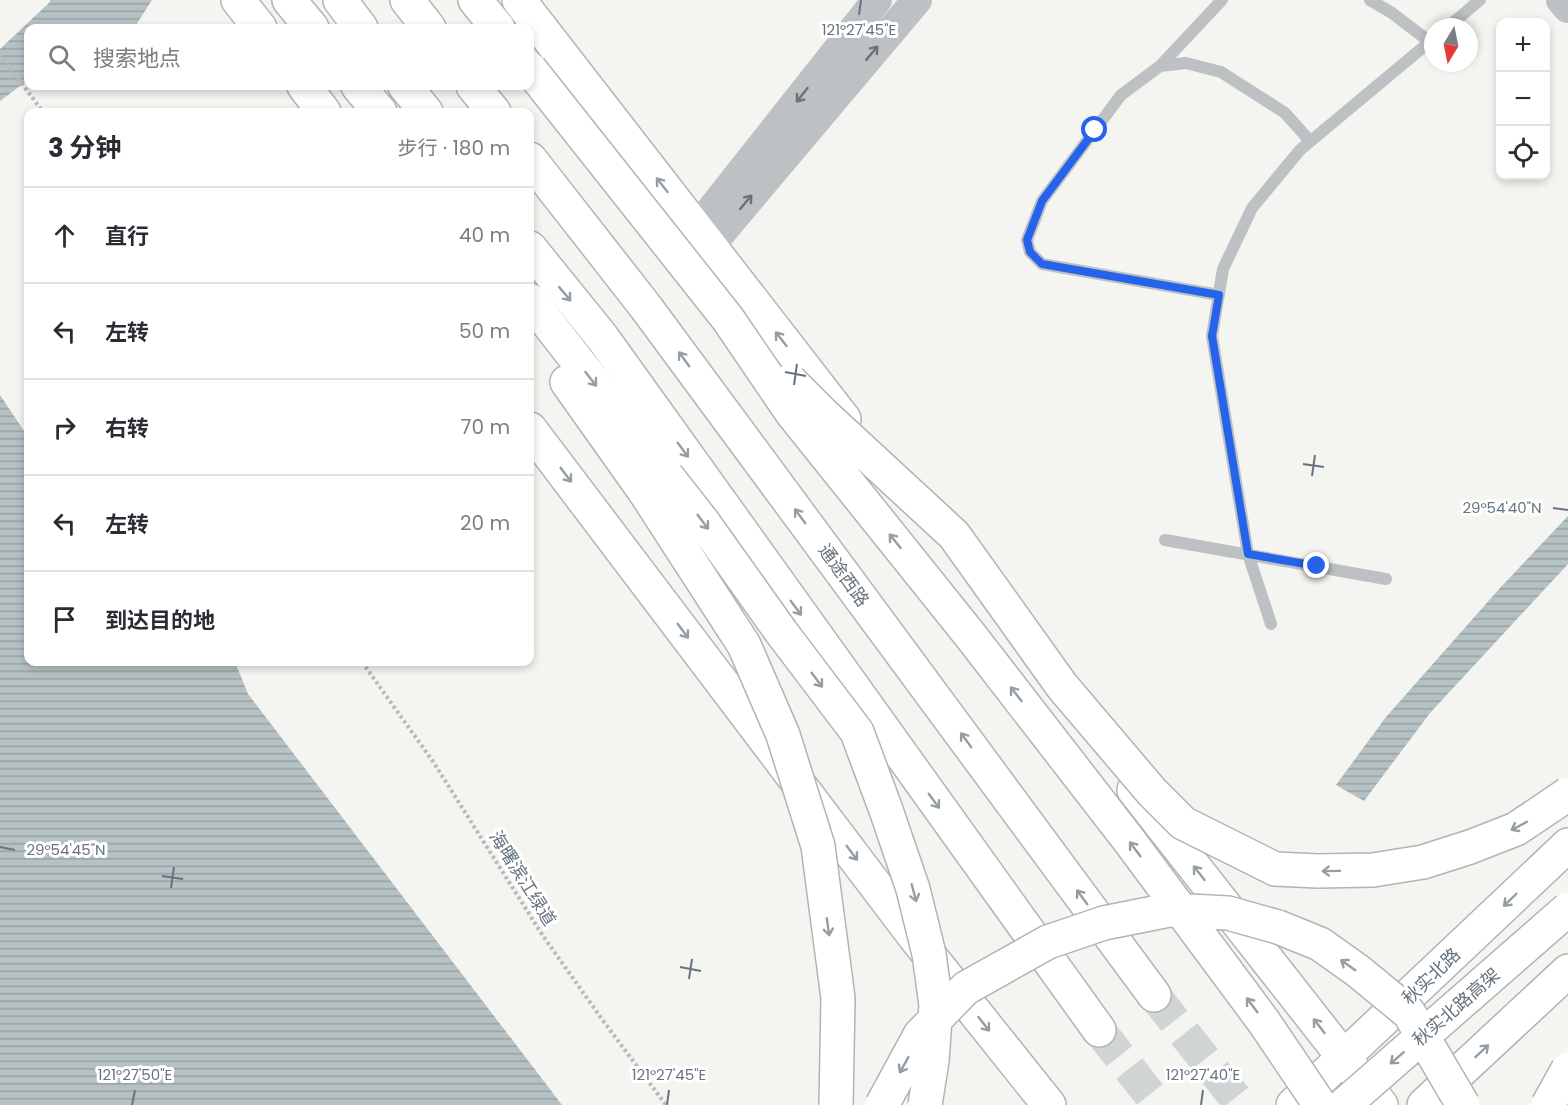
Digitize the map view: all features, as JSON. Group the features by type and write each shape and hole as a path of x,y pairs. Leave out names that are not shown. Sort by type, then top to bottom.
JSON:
{"main road":[{"path":"238,0 257,24"},
{"path":"289,0 309,24"},
{"path":"340,0 358,24"},
{"path":"407,0 426,24"},
{"path":"475,0 495,24"},
{"path":"519,0 702,238 1382,1105"},
{"path":"534,74 728,320 792,413 970,635 1149,868 1264,1022 1320,1105"},
{"path":"307,90 321,108"},
{"path":"361,90 377,108"},
{"path":"408,90 423,108"},
{"path":"476,90 491,108"},
{"name":"通途西路","path":"534,164 601,253 645,306 1154,995"},
{"path":"534,253 602,337 1099,1030"},
{"path":"534,305 703,522 856,732 913,889 929,954 936,1005 932,1061 925,1105"},
{"path":"728,320 822,413 954,535 1062,686 1152,792 1183,823 1275,869 1373,870 1423,862 1470,847 1516,829 1568,794"},
{"path":"534,328 556,367 645,492 744,645 783,735 818,846 838,998 836,1105"},
{"path":"534,434 914,936 1049,1105"},
{"name":"秋实北路","path":"1293,1105 1568,845"},
{"name":"秋实北路高架","path":"1344,1105 1568,909"},
{"path":"882,1105 920,1035 966,988 1048,942 1104,923 1169,910 1228,913 1278,927 1320,944 1358,971 1408,1013 1464,1105"},
{"path":"1424,1105 1568,971"},
{"path":"1547,1105 1568,1069"},
{"path":"1547,1105 1568,1086"}],"street":[{"path":"702,238 878,0"},
{"path":"702,238 917,0"},
{"path":"1561,0 1568,8"}],"lane":[{"path":"1219,295 1042,264 1030,252 1027,240 1042,201 1121,95 1160,66 1222,0"},
{"path":"1370,0 1424,35"},
{"path":"1459,18 1480,0"},
{"path":"1271,624 1248,554 1212,336 1223,268 1252,208 1300,150 1424,46"},
{"path":"1160,66 1186,63 1221,72 1285,112 1310,141"},
{"path":"1165,540 1386,579"}],"path":[{"path":"0,54 24,86"},
{"path":"27,90 40,108"},
{"name":"海曙滨江绿道","path":"365,666 434,764 543,936 666,1105"}],"shaded area":[{"path":"50,0 152,0 137,24 27,24"},
{"path":"24,26 24,83 0,101 0,49"},
{"path":"0,395 24,431 24,666 237,666 248,694 562,1105 0,1105"},
{"path":"1568,516 1568,564 1430,713 1364,801 1336,785 1386,717 1500,588"}],"tunnel":[{"path":"1154,995 1241,1105"},
{"path":"1099,1030 1158,1105"}],"route":[{"path":"1095,130 1042,201 1027,240 1030,252 1042,264 1219,295 1212,336 1248,554 1317,566"}]}
